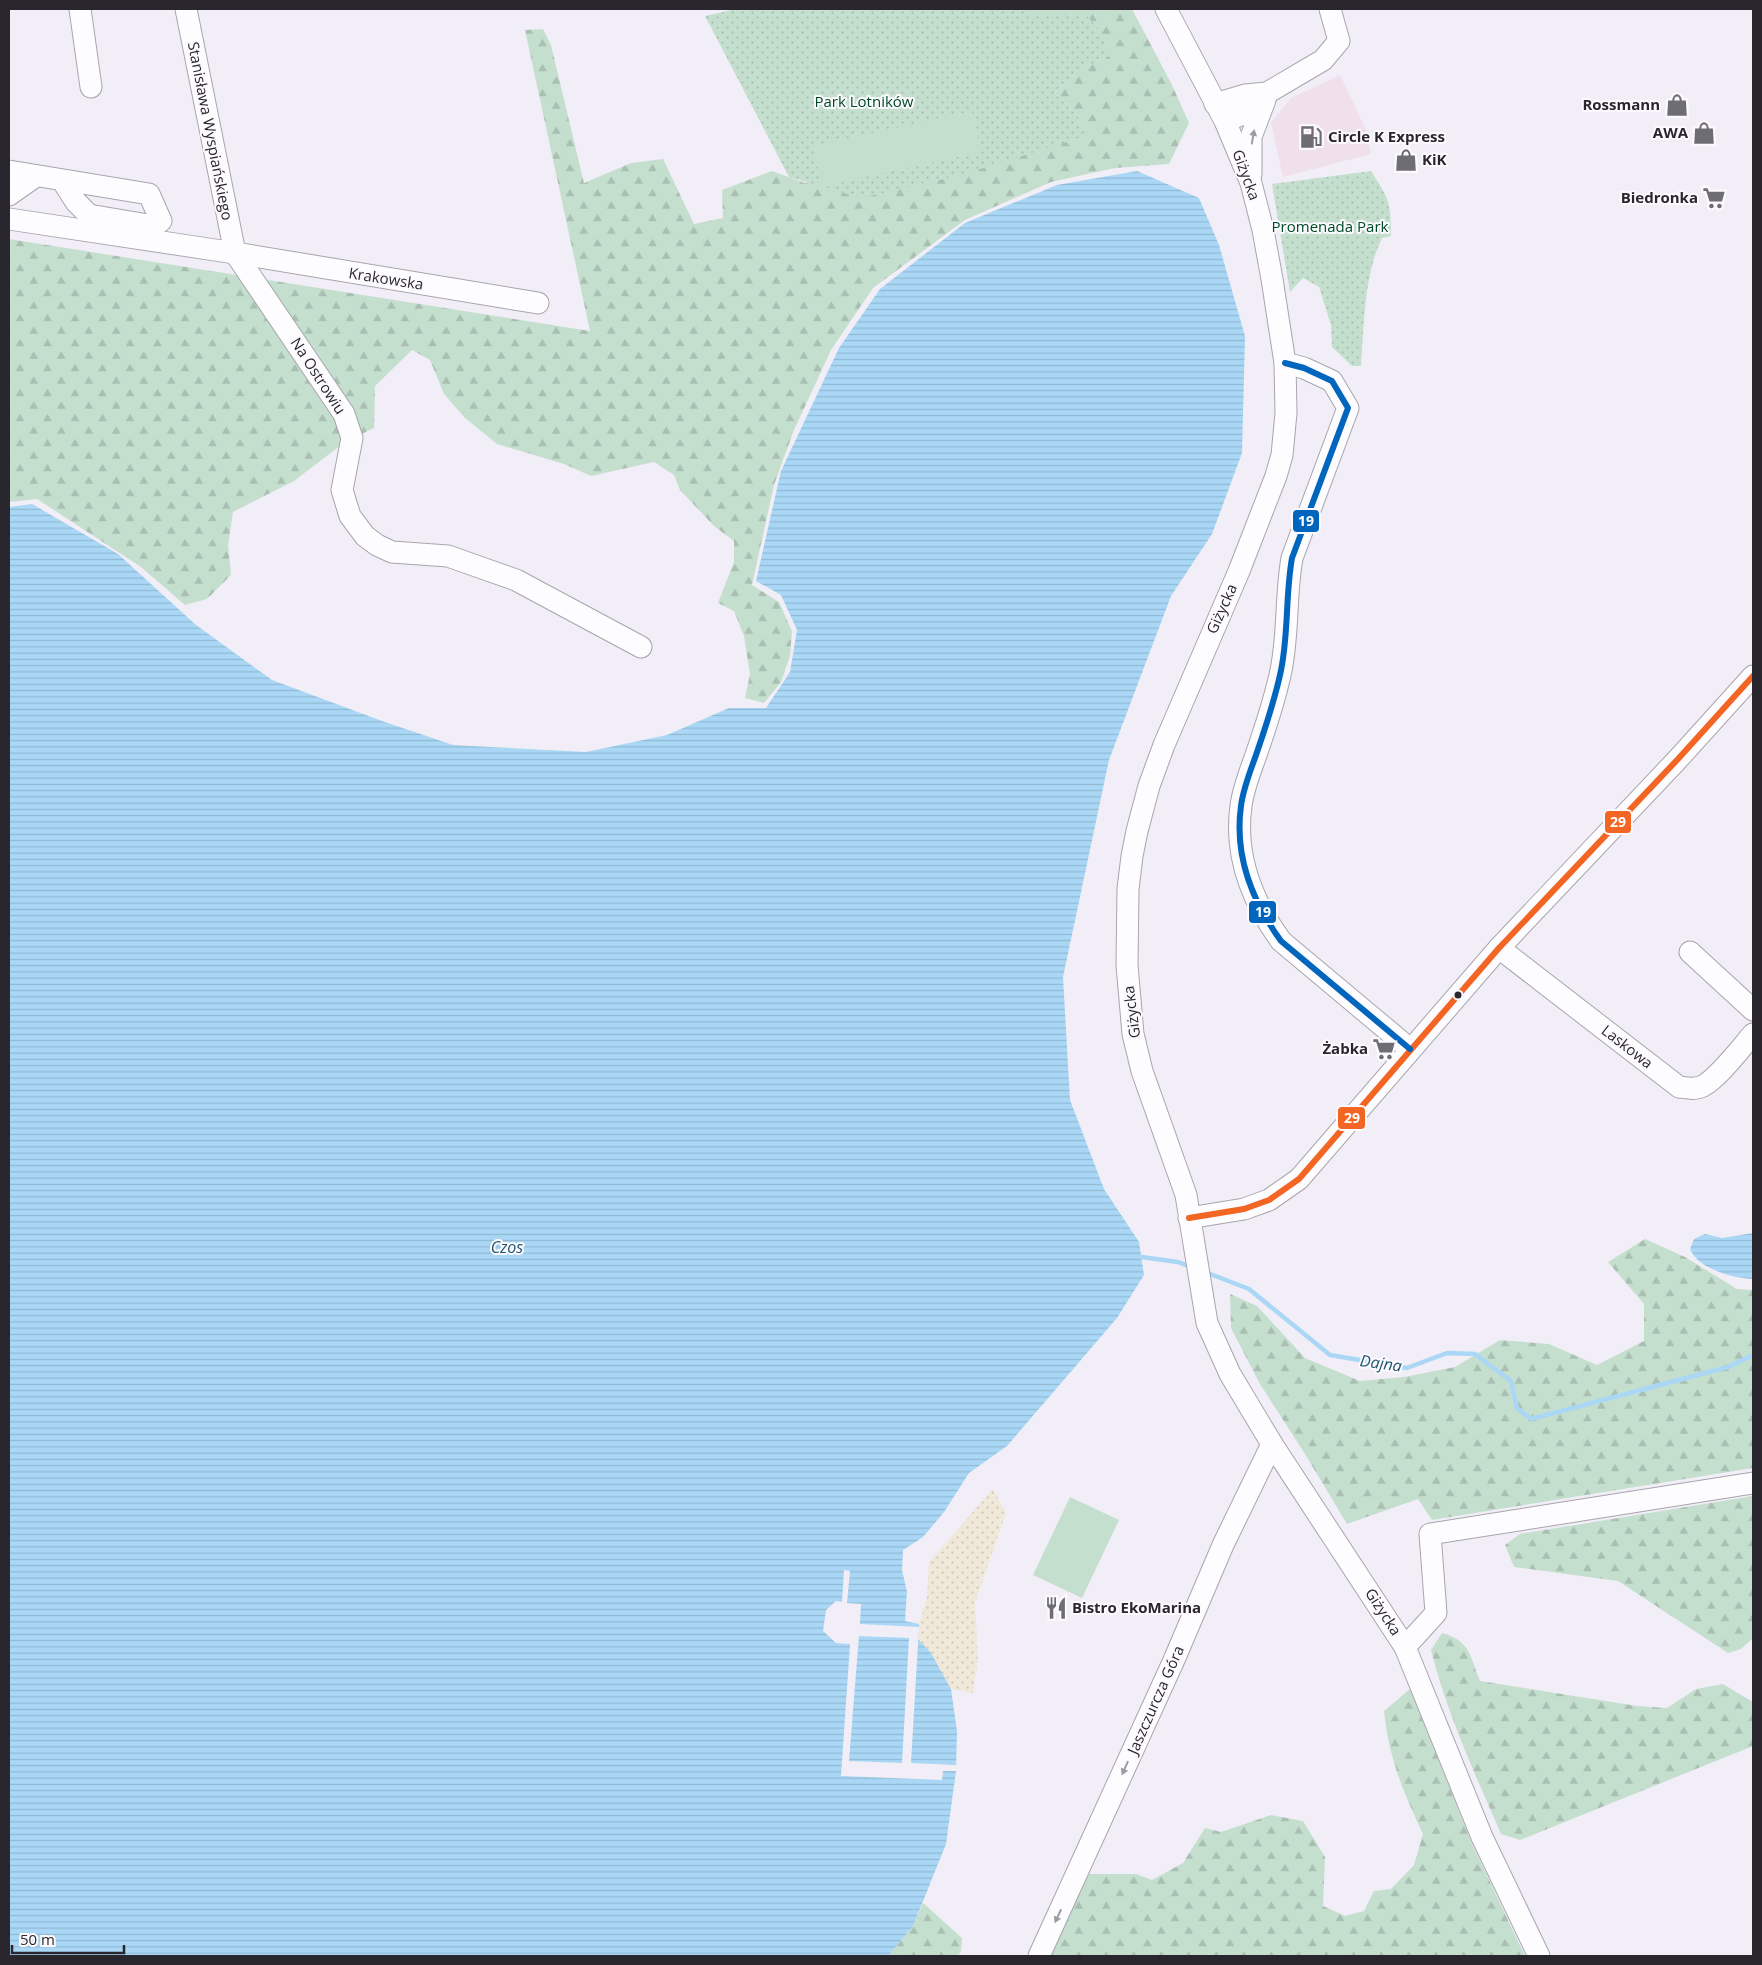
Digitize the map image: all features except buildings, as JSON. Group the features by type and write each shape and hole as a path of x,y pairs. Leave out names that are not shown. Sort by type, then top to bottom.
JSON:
{"street":[{"path":"80,9 91,87"},
{"name":"Stanisława Wyspiańskiego","path":"186,9 235,253"},
{"name":"Giżycka","path":"1166,9 1220,112 1252,183 1263,230 1285,363 1286,433 1276,476 1239,571 1191,679 1152,778 1132,856 1129,880 1127,965 1134,1034 1142,1071 1186,1195 1199,1284 1207,1322 1230,1374 1272,1444 1405,1647 1482,1838 1539,1956"},
{"path":"1220,112 1252,110 1268,92 1323,60 1339,41 1330,9"},
{"path":"1252,183 1251,137 1268,92"},
{"path":"9,171 62,180"},
{"path":"9,195 36,176"},
{"name":"Krakowska","path":"9,218 538,303"},
{"name":"Na Ostrowiu","path":"235,253 344,414 352,438 342,490 350,516 365,536 392,552 448,556 516,580 641,647"},
{"path":"1285,363 1304,368 1332,381 1348,408 1292,558 1285,646 1280,674 1241,807 1240,838 1243,864 1252,891 1265,919 1281,941 1410,1049"},
{"path":"1189,1218 1252,1206 1269,1200 1299,1178 1410,1049 1423,1038 1499,948 1678,759 1753,676"},
{"name":"Laskowa","path":"1499,948 1679,1087 1689,1089 1706,1084 1753,1034"},
{"path":"1690,952 1753,1010"},
{"name":"Jaszczurcza Góra","path":"1039,1956 1174,1660 1223,1545 1272,1444"},
{"path":"1405,1647 1436,1613 1430,1534 1753,1483"}],"shaded area":[{"path":"1340,75 1366,130 1371,154 1283,177 1271,123 1291,98"}],"green space":[{"name":"Park Lotników","path":"736,9 1023,9 1025,15 1086,15 1103,34 1109,57 1077,71 1055,93 1077,115 1086,136 961,175 861,198 789,177 705,16"},
{"path":"1023,9 1132,9 1172,85 1189,123 1169,164 1115,168 1051,182 965,220 873,288 831,350 794,430 774,485 752,585 779,602 792,631 790,656 781,682 764,703 745,698 750,674 744,636 734,611 718,603 734,562 734,541 714,526 680,490 674,475 654,462 591,476 564,464 497,444 465,418 444,394 430,360 412,350 375,386 374,428 345,442 294,481 233,512 228,545 231,575 207,599 185,605 141,567 37,499 9,502 9,239 590,331 525,30 543,29 551,45 584,183 631,163 663,159 694,224 723,218 722,190 772,171 805,183 1051,145 1085,136 1077,115 1055,93 1077,71 1108,57 1025,15"},
{"path":"972,111 981,152 822,186 813,146"},
{"name":"Promenada Park","path":"1371,171 1388,201 1391,236 1382,238 1376,252 1368,284 1361,366 1352,366 1332,347 1331,325 1319,287 1303,278 1290,292 1272,184"},
{"path":"1645,1239 1685,1257 1737,1289 1753,1290 1753,1468 1432,1520 1418,1499 1347,1524 1260,1384 1231,1328 1230,1294 1257,1306 1305,1358 1360,1381 1404,1377 1455,1367 1500,1340 1549,1344 1597,1365 1644,1341 1644,1304 1608,1262"},
{"path":"1753,1496 1753,1638 1741,1649 1728,1653 1618,1581 1514,1567 1505,1545 1520,1534"},
{"path":"1070,1497 1119,1520 1082,1598 1033,1575"},
{"path":"1442,1633 1452,1636 1464,1645 1471,1657 1480,1681 1637,1706 1667,1708 1696,1689 1723,1684 1753,1702 1753,1746 1520,1840 1501,1834 1462,1744 1438,1674 1431,1650"},
{"path":"1410,1689 1473,1846 1525,1956 1047,1956 1085,1874 1136,1874 1152,1880 1183,1863 1205,1828 1221,1832 1271,1815 1303,1821 1325,1857 1323,1906 1345,1916 1364,1911 1374,1891 1391,1889 1414,1865 1423,1834 1393,1760 1384,1711"},
{"path":"923,1903 962,1938 961,1951 958,1956 888,1956 913,1926"}],"sand":[{"path":"993,1489 1006,1513 975,1603 978,1660 973,1693 951,1689 931,1653 918,1639 919,1624 927,1598 929,1562"}],"water":[{"name":"Czos","path":"1137,171 1199,198 1219,245 1245,336 1242,453 1212,534 1171,596 1109,760 1063,977 1070,1100 1104,1189 1139,1242 1144,1275 1117,1318 1007,1446 969,1473 944,1512 923,1537 903,1550 902,1570 907,1592 905,1621 919,1624 918,1639 931,1653 951,1689 957,1731 956,1771 946,1844 913,1926 888,1956 9,1956 9,507 32,504 118,554 196,625 272,680 453,745 586,752 667,735 729,708 766,708 790,672 797,630 781,595 756,581 781,471 839,348 880,289 965,223 1057,185"},
{"path":"1753,1233 1753,1279 1736,1277 1708,1267 1694,1256 1690,1249 1694,1239 1705,1234 1722,1238"}],"pier":[{"path":"844,1570 850,1571 847,1603 861,1604 860,1624 919,1627 911,1763 956,1765 956,1771 943,1771 942,1780 841,1776 850,1644 836,1643 823,1631 826,1610 836,1601 842,1602","holes":["859,1636 909,1638 902,1763 849,1761"]}],"waterway":[{"name":"Dajna","path":"1141,1257 1178,1262 1191,1267"},
{"name":"Dajna","path":"1205,1272 1249,1289 1330,1355 1407,1368 1447,1353 1475,1354 1511,1381 1517,1408 1531,1419 1728,1367 1753,1355"}],"transit line":[{"name":"19","path":"1285,363 1304,368 1332,381 1348,408 1292,558 1283,661 1275,695 1242,800 1240,843 1243,860 1254,894 1281,941 1410,1049"},
{"name":"29","path":"1189,1218 1244,1209 1269,1200 1299,1179 1499,948 1678,759 1753,676"}],"place":[{"name":"Rossmann","path":"1677,105"},
{"name":"AWA","path":"1704,133"},
{"name":"Circle K Express","path":"1311,137"},
{"name":"KiK","path":"1406,160"},
{"name":"Biedronka","path":"1714,198"},
{"name":"Żabka","path":"1384,1049"},
{"name":"Bistro EkoMarina","path":"1056,1608"}]}
